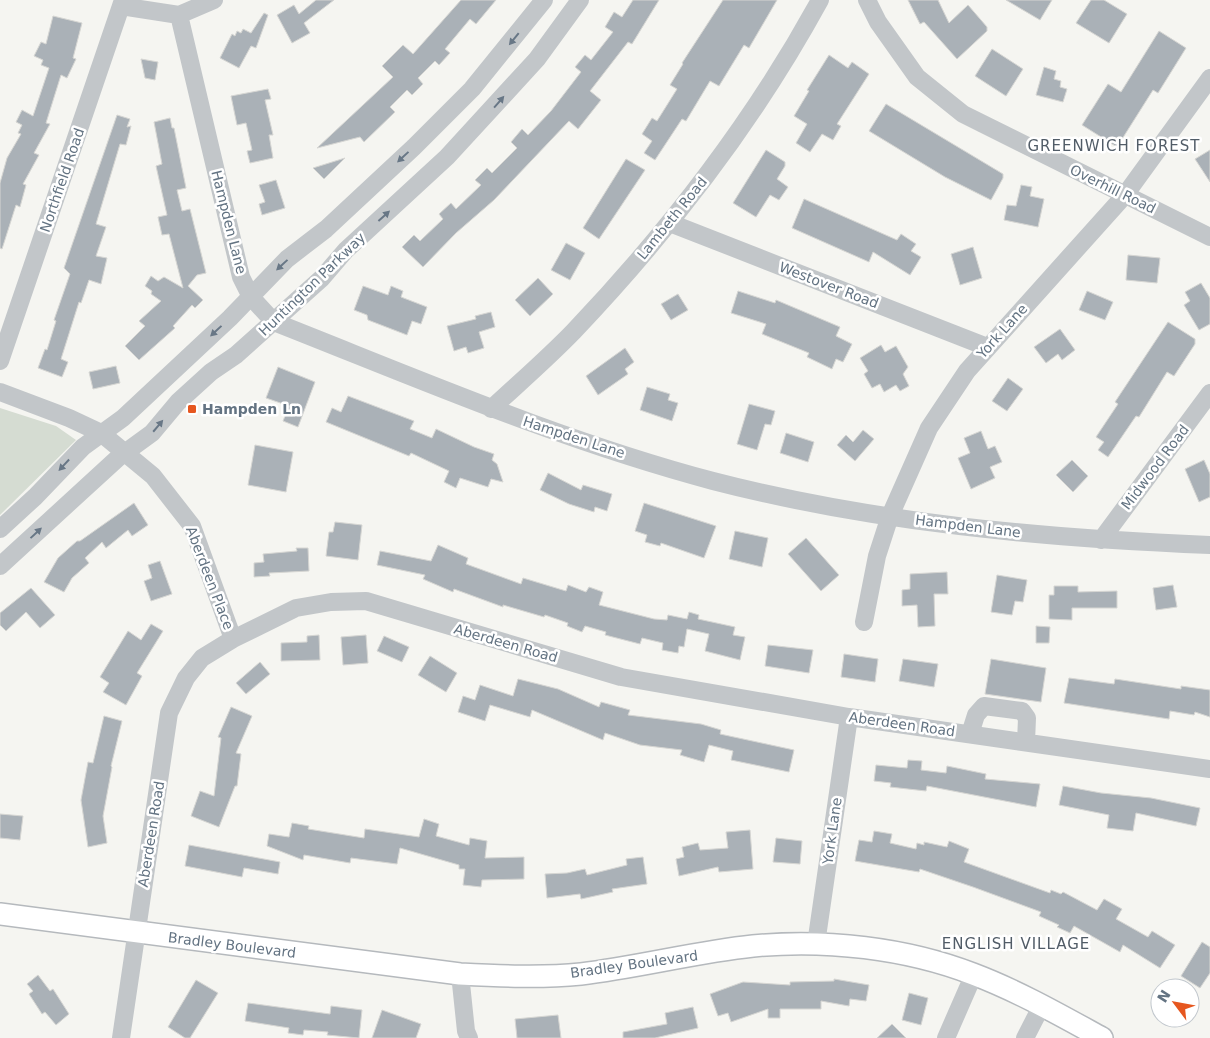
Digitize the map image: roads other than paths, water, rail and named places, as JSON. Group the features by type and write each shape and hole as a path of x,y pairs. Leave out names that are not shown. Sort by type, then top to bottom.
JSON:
{"main road":[{"name":"Bradley Boulevard","path":"0,914 460,974 501,976 581,974 754,946 816,944 889,952 933,960 974,974 1042,1005 1102,1038"}],"street":[{"path":"122,3 180,15 214,0"},
{"path":"0,529 35,497 83,447 123,418 251,297 287,260 326,229 414,147 472,88 544,0"},
{"name":"Huntington Parkway","path":"0,566 126,452 152,433 178,402 211,372 236,355 274,322 322,278 342,254 447,157 487,116 537,59 580,0"},
{"name":"Lambeth Road","path":"491,410 573,332 670,223 735,138 820,0"},
{"name":"Overhill Road","path":"867,0 878,22 917,77 963,114 1210,237"},
{"name":"Northfield Road","path":"0,360 122,3"},
{"name":"Hampden Lane","path":"180,15 241,277 251,297 274,322 491,410 592,444 712,480 789,498 890,516 1017,533 1101,540 1210,545"},
{"name":"York Lane","path":"864,622 877,556 890,516 929,428 967,371 987,347 1125,195 1210,78"},
{"name":"Westover Road","path":"670,223 987,347"},
{"name":"Aberdeen Place","path":"0,392 69,418 101,433 153,476 192,526 233,639"},
{"name":"Midwood Road","path":"1101,540 1210,393"},
{"name":"Aberdeen Road","path":"121,1038 169,713 186,678 202,658 233,639 296,608 332,602 366,601 621,677 848,717 1210,769"},
{"path":"970,734 976,715 984,706 1022,710 1027,718 1026,742"},
{"name":"York Lane","path":"816,944 848,717"},
{"path":"460,974 466,1031 469,1038"},
{"path":"946,1038 974,974"},
{"path":"1025,1038 1042,1005"}],"place":[{"name":"Hampden Ln","path":"192,409"}],"district":[{"name":"GREENWICH FOREST","path":"1114,146"},
{"name":"ENGLISH VILLAGE","path":"1016,944"}]}
